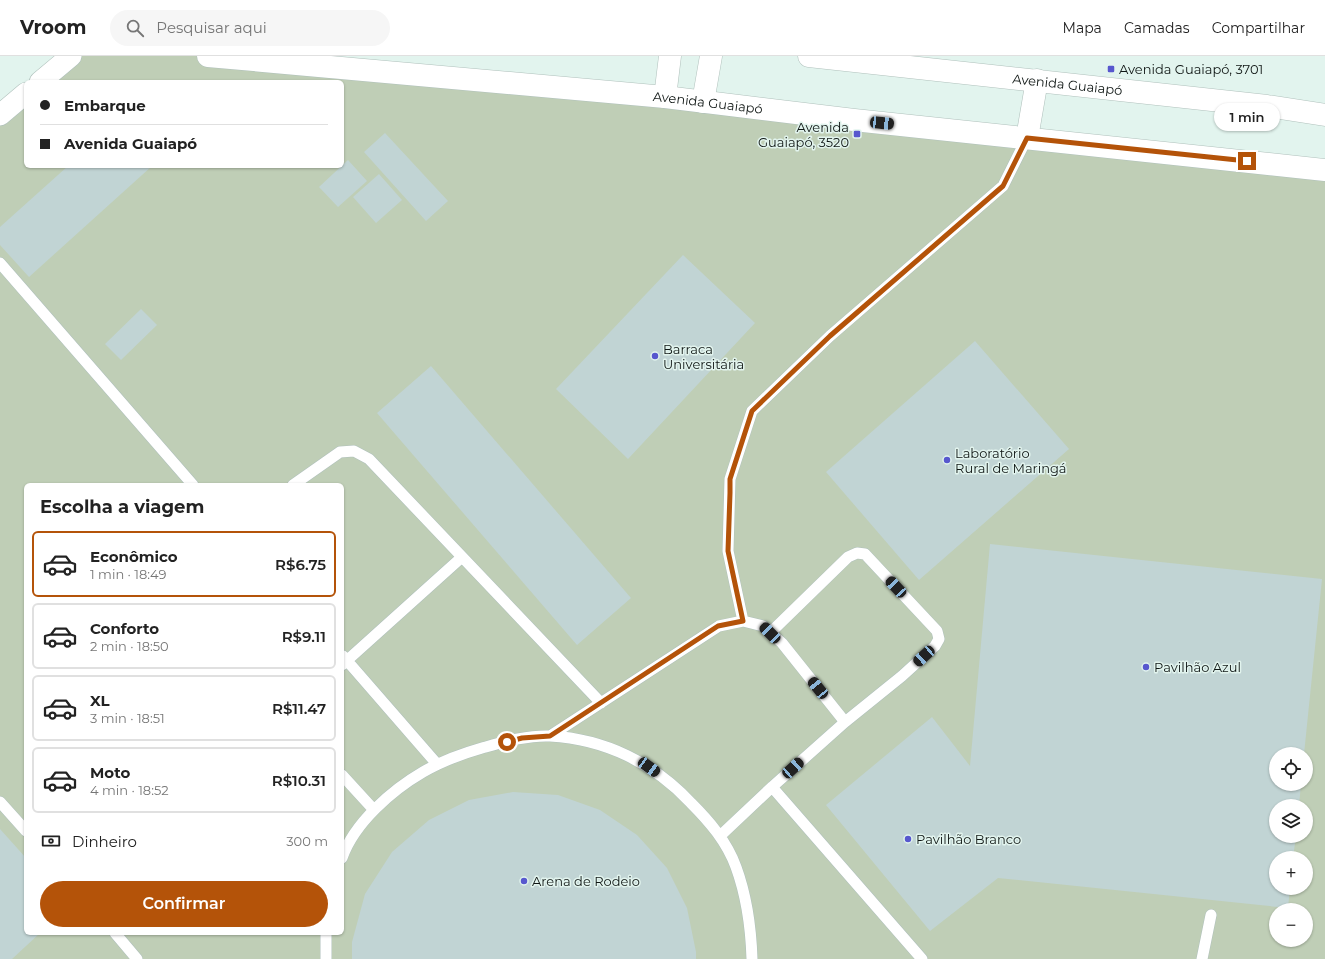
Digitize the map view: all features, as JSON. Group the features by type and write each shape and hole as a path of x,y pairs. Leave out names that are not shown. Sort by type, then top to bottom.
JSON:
{"main road":[{"name":"Avenida Guaiapó","path":"219,56 665,97 1325,170"},
{"path":"665,97 670,56"},
{"path":"703,102 711,56"},
{"name":"Avenida Guaiapó","path":"809,56 1037,80 1325,115"},
{"path":"1027,138 1037,80"}],"street":[{"path":"42,80 71,56"},
{"path":"0,115 24,95"}],"lane":[{"path":"743,621 728,551 730,479 752,411 830,336 1003,186 1027,138"},
{"path":"0,264 190,483"},
{"path":"296,483 340,452 354,451 369,458 601,703"},
{"path":"720,836 772,787 846,722 902,676 935,646 939,639 937,631 865,554 857,553 848,557 770,633"},
{"path":"437,764 344,660 462,557"},
{"path":"550,736 718,626 743,621 763,626 782,643 846,722"},
{"path":"344,851 374,810 388,796 410,779 437,764 493,745 522,738 550,736 585,741 613,748 649,767 674,784 720,836 736,866 743,892 751,926 752,959"},
{"path":"344,777 374,810"},
{"path":"772,787 922,959"},
{"path":"0,802 24,829"},
{"path":"1202,959 1211,915"},
{"path":"117,935 138,959"},
{"path":"326,935 326,959"}],"green space":[{"path":"71,56 208,56 1325,170 1325,959 0,959 0,115 24,95 24,168 344,168 344,80 42,80"}],"building":[{"path":"385,133 448,201 426,221 364,152"},
{"path":"348,160 367,181 338,207 319,187 339,168 344,168 344,164"},
{"path":"66,168 150,168 29,277 0,245 0,227"},
{"path":"379,174 402,200 376,223 353,197"},
{"name":"Barraca Universitária","path":"683,255 755,323 628,459 556,389"},
{"path":"141,309 157,325 121,360 105,344"},
{"name":"Laboratório Rural de Maringá","path":"975,341 1069,449 919,580 826,472"},
{"path":"431,366 631,598 577,645 377,413"},
{"name":"Pavilhão Azul","path":"990,544 1322,579 1305,747 1269,747 1269,791 1300,791 1300,799 1269,799 1269,843 1295,843 1294,851 1269,851 1269,895 1289,895 1288,903 1269,903 1269,906 998,878 930,931 826,805 932,717 970,766"},
{"name":"Arena de Rodeio","path":"513,792 558,795 600,810 637,835 667,868 687,908 696,952 696,959 352,959 352,942 365,894 392,852 429,820 469,800"},
{"path":"0,829 24,856 24,935 38,935 12,959 0,959"}],"place":[{"name":"Avenida Guaiapó, 3701","path":"1111,69"},
{"name":"Avenida Guaiapó, 3520","path":"857,134"},
{"name":"Barraca Universitária","path":"655,356"},
{"name":"Laboratório Rural de Maringá","path":"947,460"},
{"name":"Pavilhão Azul","path":"1146,667"},
{"name":"Pavilhão Branco","path":"908,839"},
{"name":"Arena de Rodeio","path":"524,881"}],"route":[{"path":"507,742 522,738 550,736 718,626 743,621 728,551 730,479 752,411 830,336 1003,186 1027,138 1247,161"}]}
